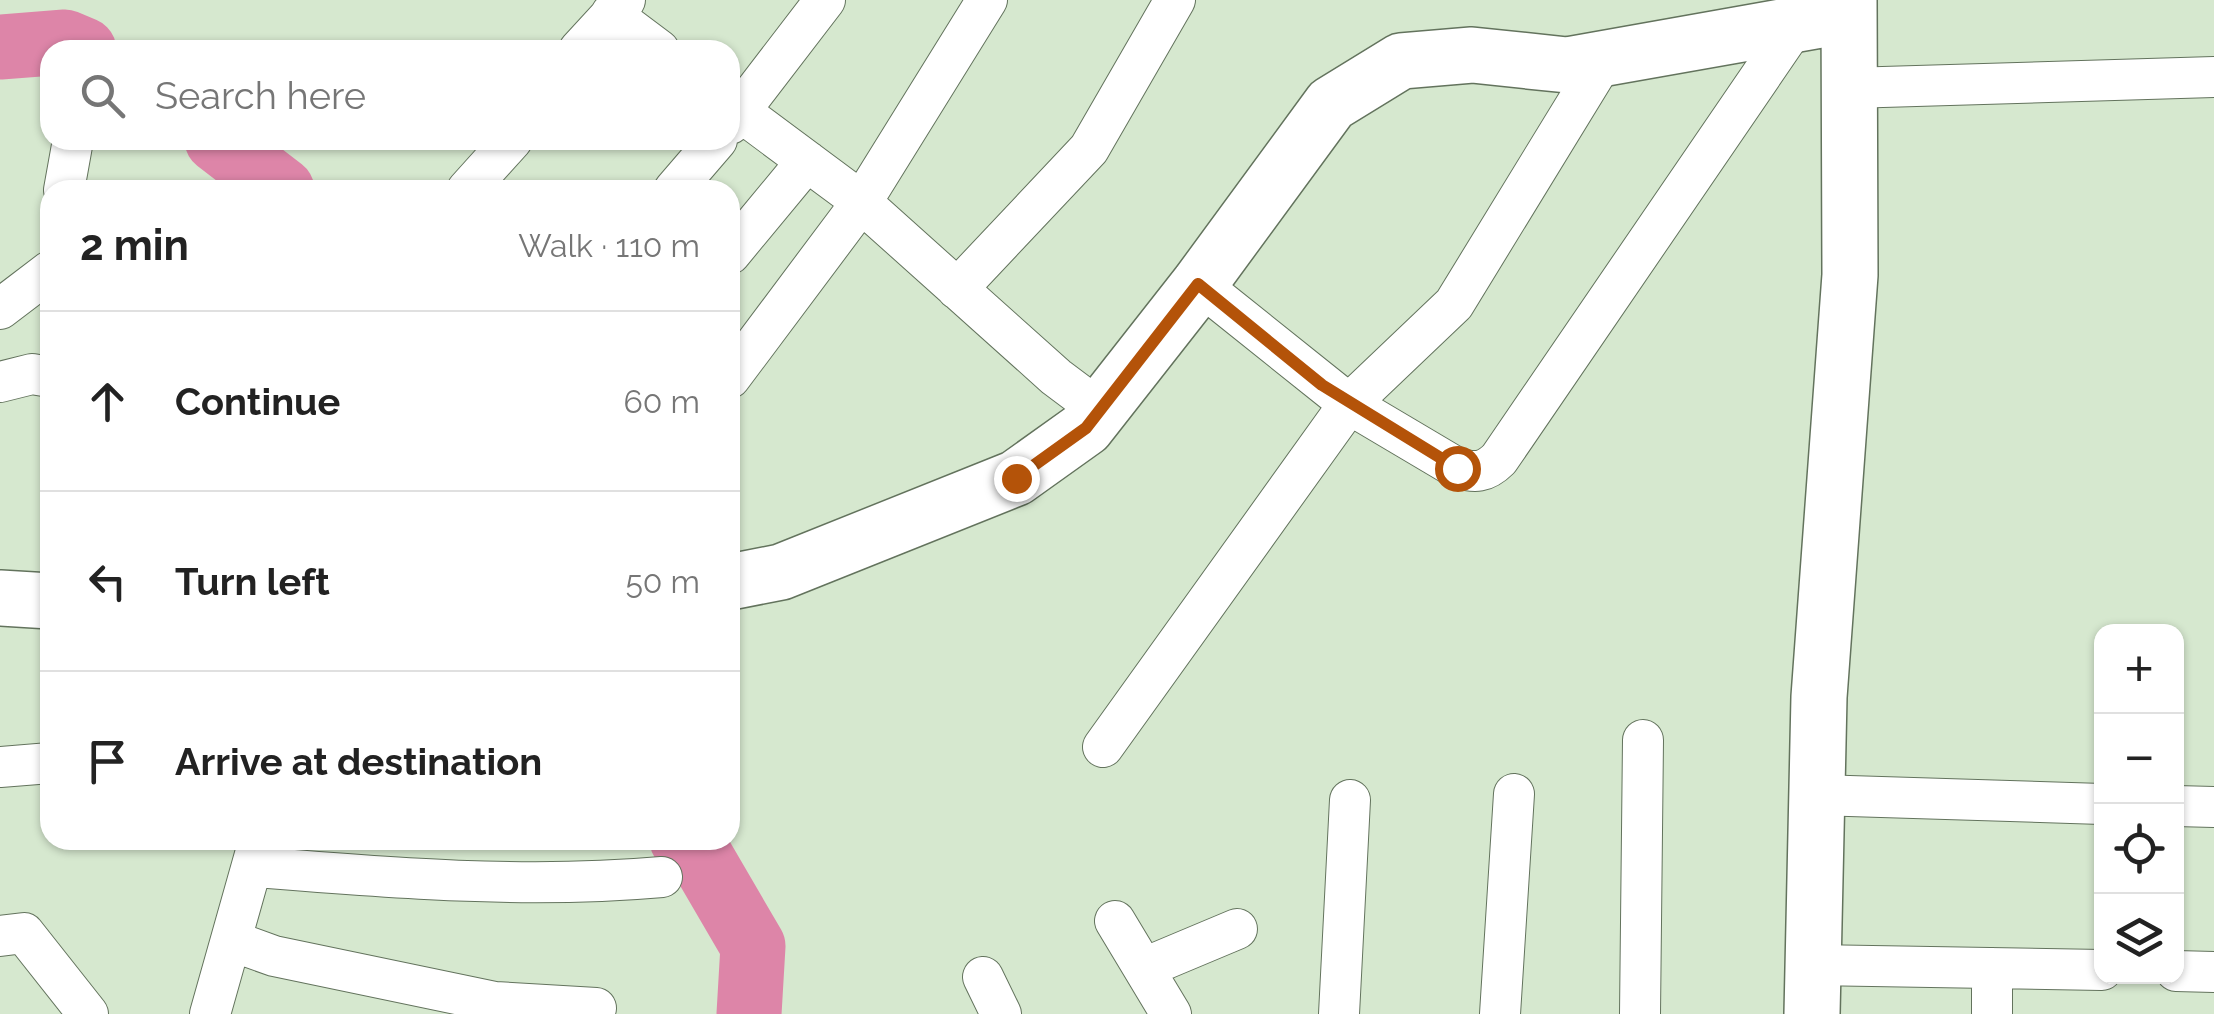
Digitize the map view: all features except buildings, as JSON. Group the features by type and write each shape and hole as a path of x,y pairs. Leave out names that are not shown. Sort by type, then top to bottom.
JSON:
{"street":[{"path":"740,106 825,0"},
{"path":"740,365 861,204 987,0"},
{"path":"958,289 1089,149 1175,0"},
{"path":"589,40 618,7 649,40"},
{"path":"740,580 781,572 1016,478 1086,428 1331,104 1402,61 1472,55 1567,65 1794,26 1848,7 1850,275 1820,697 1812,990 1992,968 2094,970"},
{"path":"1198,284 1349,404 1457,468 1471,472 1488,470 1794,26"},
{"path":"1102,746 1349,404 1454,304 1604,59"},
{"path":"1849,88 2214,77"},
{"path":"740,126 807,161 1056,377 1100,410"},
{"path":"66,180 71,150"},
{"path":"476,180 503,150"},
{"path":"682,180 705,150"},
{"path":"740,242 807,161"},
{"path":"0,309 40,279"},
{"path":"0,382 40,375"},
{"path":"0,598 40,600"},
{"path":"1640,1014 1643,740"},
{"path":"0,767 40,765"},
{"path":"1500,1014 1514,794"},
{"path":"1817,795 2094,804"},
{"path":"1339,1014 1350,800"},
{"path":"2184,806 2214,807"},
{"path":"210,1014 256,854 400,879 589,883 662,877"},
{"path":"1115,921 1170,1014"},
{"path":"1144,968 1237,929"},
{"path":"0,936 24,933 88,1014"},
{"path":"232,941 274,956 495,1002 596,1008"},
{"path":"1992,968 1992,1014"},
{"path":"2184,971 2214,972"},
{"path":"982,978 1002,1014"}],"waterway":[{"path":"0,47 40,44"},
{"path":"230,150 269,180"},
{"path":"697,850 753,946 749,1014"}],"route":[{"path":"1016,478 1086,428 1198,284 1322,385 1457,468"}]}
